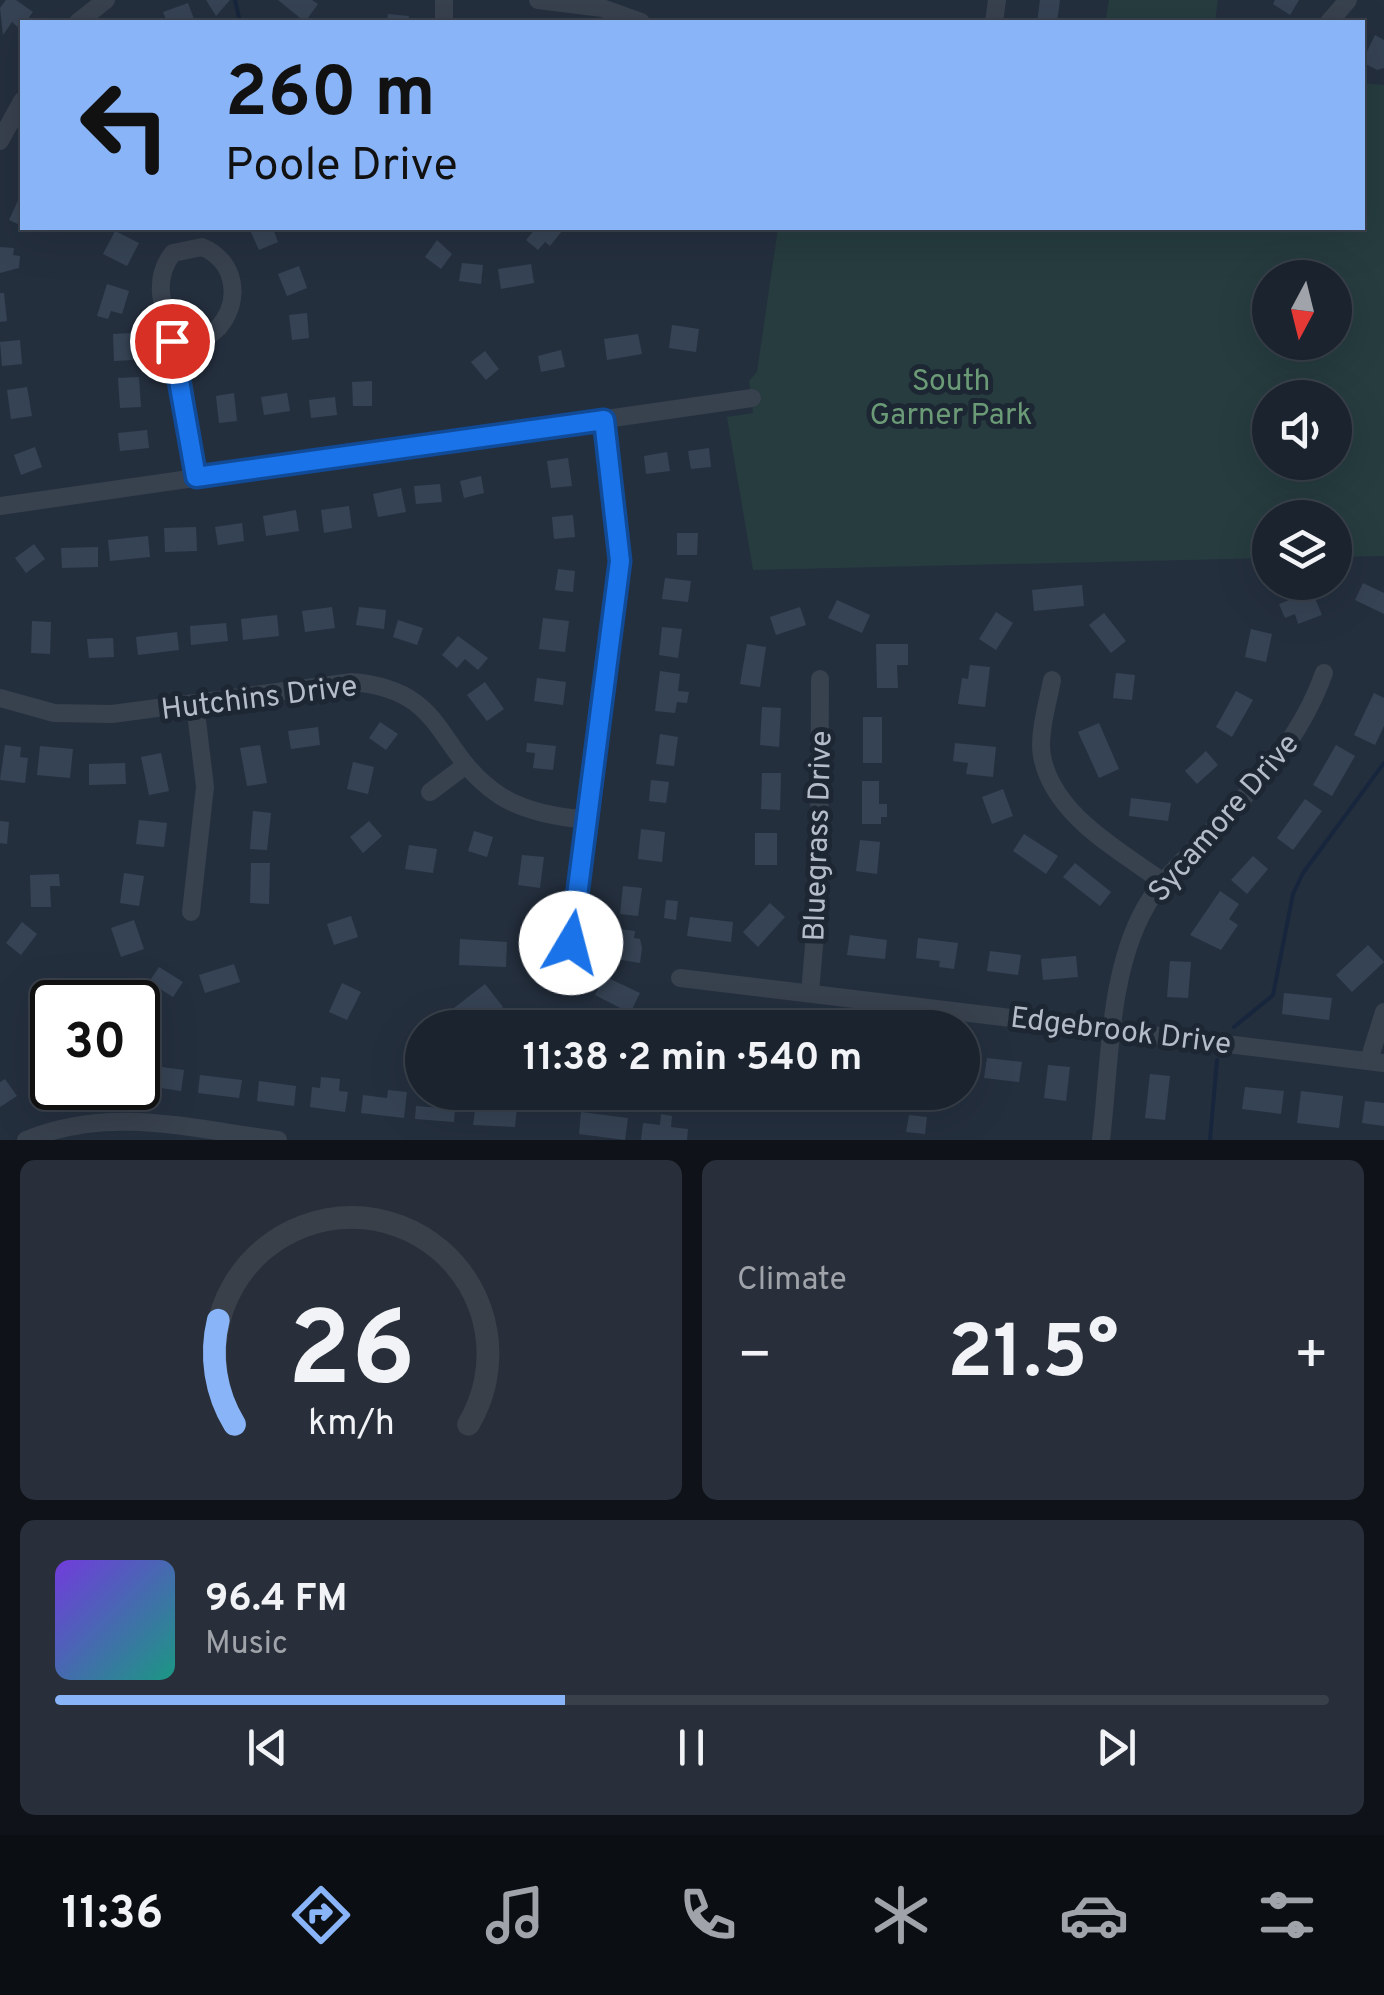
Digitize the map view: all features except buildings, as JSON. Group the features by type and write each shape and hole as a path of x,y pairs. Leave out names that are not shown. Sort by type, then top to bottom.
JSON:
{"street":[{"path":"81,20 106,0"},
{"path":"538,0 602,8 635,20"},
{"path":"1331,20 1348,0"},
{"path":"0,141 20,105"},
{"path":"178,356 215,332 230,308 232,280 219,256 202,247 173,253 162,276 163,312 178,356 196,477"},
{"path":"0,506 752,398"},
{"path":"556,960 571,943 620,561 604,420"},
{"name":"Sycamore Drive","path":"1101,1140 1115,1029 1132,939 1163,882 1284,754 1301,727 1324,673"},
{"name":"Bluegrass Drive","path":"810,993 819,888 820,679"},
{"path":"1052,680 1042,755 1051,782 1070,811 1163,882"},
{"name":"Hutchins Drive","path":"0,698 78,715 195,704 352,682 385,685 422,704 466,765 518,805 588,820"},
{"path":"191,912 205,786 195,704"},
{"path":"430,792 466,765"},
{"name":"Edgebrook Drive","path":"680,978 1377,1062"},
{"path":"1377,1062 1384,1012"},
{"path":"26,1140 64,1125 109,1118 278,1140"}],"green space":[{"path":"1109,0 1218,0 1215,20 1105,20"},
{"name":"South Garner Park","path":"1365,83 1384,85 1384,556 1352,557 1352,500 1252,500 1252,558 753,570 727,417 753,413 749,381 757,372 778,230 1365,230"}],"waterway":[{"path":"235,0 240,20"},
{"path":"1234,1027 1273,995 1293,894 1303,873 1384,763"},
{"path":"1210,1140 1217,1060"}],"route":[{"path":"172,341 178,356 196,477 604,420 620,561 571,943"}]}
